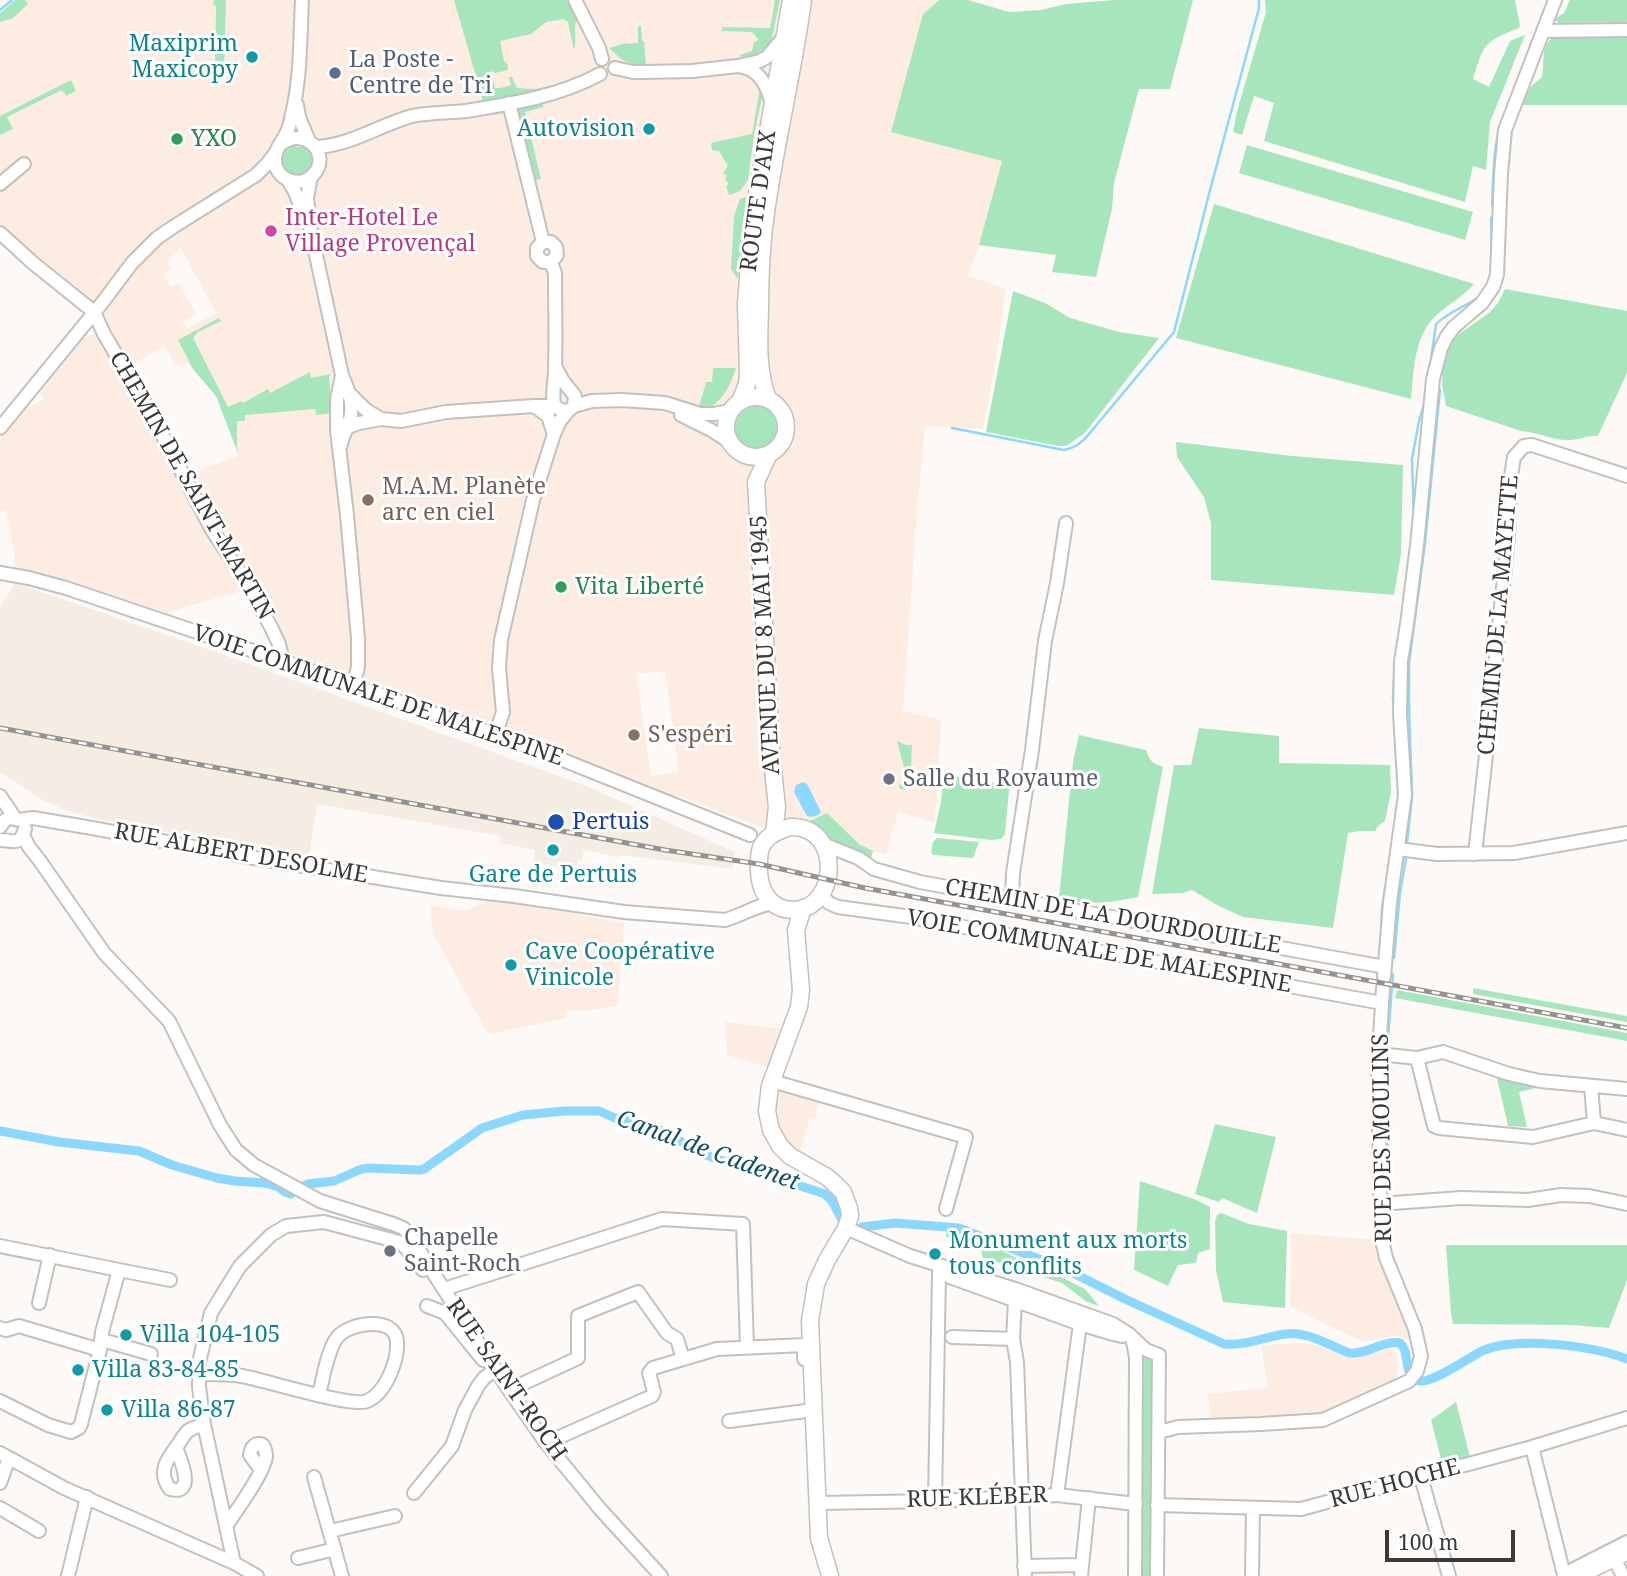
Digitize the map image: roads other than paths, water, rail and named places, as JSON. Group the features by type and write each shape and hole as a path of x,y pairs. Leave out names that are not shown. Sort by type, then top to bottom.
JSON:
{"main road":[{"name":"ROUTE D'AIX","path":"735,406 747,384 746,303 752,227 791,0"},
{"name":"ROUTE D'AIX","path":"768,399 759,358 762,248 803,0"},
{"path":"749,398 768,399 782,412 786,426 783,440 769,454 750,456 735,447 726,427 735,406 749,398"},
{"name":"AVENUE DU 8 MAI 1945","path":"735,447 749,464 757,482 772,761 777,807 767,841"},
{"name":"AVENUE DU 8 MAI 1945","path":"757,482 769,454"},
{"name":"AVENUE DU 8 MAI 1945","path":"777,807 798,827"},
{"path":"776,905 792,910 803,908 814,903 825,884 829,862 823,844 813,833 798,827 790,827 767,841 758,873 765,895 796,930"},
{"path":"803,908 796,930 800,999 772,1081 767,1111 769,1125 780,1146 790,1156 827,1177 843,1192 850,1213 846,1228 821,1272 813,1297 810,1321 810,1411 819,1538 830,1576"},
{"path":"1577,1576 1621,1555"}],"street":[{"path":"0,428 132,263 157,238 256,175 267,164 286,134 296,95 302,0"},
{"path":"575,0 599,48 602,60"},
{"name":"RUE DES MOULINS","path":"1158,1432 1178,1427 1323,1420 1413,1376 1421,1356 1415,1329 1386,1258 1381,1236 1380,1204 1378,1054 1390,902 1405,795 1400,714 1401,662 1414,572 1433,379 1447,336 1482,303 1493,288 1497,275 1501,174 1506,130 1555,0"},
{"path":"1544,31 1627,30"},
{"path":"615,68 645,72 738,66 768,57 786,35"},
{"path":"602,60 611,60 615,68"},
{"path":"600,74 597,66 602,60"},
{"path":"738,66 747,67 761,77 773,108"},
{"path":"256,175 273,174 296,182 304,181 341,144 391,122 415,115 464,111 509,103 573,87 600,74 611,75 615,68"},
{"path":"296,95 299,117 319,156 307,198 311,232 342,375 352,400 348,427 340,447"},
{"path":"495,736 503,712 499,668 501,640 533,500 560,421 563,401 555,367 555,273 551,262 543,262 537,256 537,248 543,242 509,103"},
{"path":"311,232 295,192 276,169 274,160 278,148 286,140 294,138 302,138 312,144 341,144"},
{"path":"0,184 24,164"},
{"path":"0,233 93,312"},
{"name":"CHEMIN DE SAINT-MARTIN","path":"93,312 153,417 212,530 271,627 283,661"},
{"path":"342,375 337,412 358,638 358,667 354,686"},
{"path":"352,400 381,419"},
{"path":"337,412 352,400"},
{"path":"348,427 381,419 401,421 446,412 537,406 563,401 622,400 665,403 700,414 714,414 735,406"},
{"path":"652,403 692,420 735,447"},
{"path":"537,406 548,416 554,434"},
{"path":"337,412 342,423 348,427"},
{"name":"CHEMIN DE LA MAYETTE","path":"1475,854 1489,734 1514,457 1518,450 1532,445 1627,477"},
{"path":"1012,899 1013,873 1045,641 1066,523"},
{"name":"VOIE COMMUNALE DE MALESPINE","path":"0,573 66,588 283,661 560,759 767,841"},
{"path":"2,798 10,828"},
{"name":"RUE ALBERT DESOLME","path":"10,828 33,818 441,888 624,912 725,920 744,914 749,909 776,905"},
{"name":"RUE SAINT-ROCH","path":"10,828 40,861 104,953 169,1021 228,1140 254,1165 331,1206 375,1218 403,1228 410,1234 509,1390 546,1443 604,1514 661,1576"},
{"path":"1398,849 1437,854 1514,853 1627,833"},
{"name":"CHEMIN DE LA DOURDOUILLE","path":"823,844 897,877 1384,978"},
{"path":"829,862 846,854"},
{"path":"749,909 760,884"},
{"name":"VOIE COMMUNALE DE MALESPINE","path":"821,895 838,907 904,916 1382,1003"},
{"path":"1378,1054 1418,1058 1443,1052 1540,1081 1627,1090"},
{"path":"1418,1058 1434,1126 1439,1128 1533,1137 1594,1123 1627,1130"},
{"path":"772,1081 966,1137 946,1209"},
{"path":"1591,1086 1594,1123"},
{"path":"1380,1204 1461,1198 1528,1200 1562,1195 1589,1196 1627,1204"},
{"path":"234,1563 204,1424 199,1362 211,1313 240,1266 271,1234 286,1226 324,1222 399,1242 438,1288 444,1289 662,1219 743,1224 747,1347"},
{"path":"846,1228 910,1256 1056,1304 1113,1325 1130,1335 1141,1353 1135,1576"},
{"path":"0,1247 170,1280"},
{"path":"39,1303 50,1255"},
{"path":"910,1256 919,1266 1015,1301 1080,1324 1122,1336 1130,1335"},
{"path":"0,1401 48,1425 75,1431 81,1424 119,1270"},
{"path":"935,1501 939,1273"},
{"path":"509,1390 578,1358 578,1316 638,1292 667,1333 677,1339 683,1359"},
{"path":"1015,1301 1013,1339 1017,1362 1025,1571 1081,1571 1089,1498"},
{"path":"414,1493 453,1446 465,1410 493,1364 481,1359 445,1314 427,1306"},
{"path":"199,1374 242,1376 319,1395 357,1404 367,1402 377,1395 384,1385 394,1367 397,1337 387,1327 376,1324 361,1324 341,1332 330,1352 319,1395"},
{"path":"1057,1495 1080,1324"},
{"path":"0,1328 19,1326 151,1354"},
{"path":"951,1338 1013,1339"},
{"path":"546,1443 652,1396 654,1392 649,1373 653,1368 717,1349 804,1345 810,1411 729,1421"},
{"path":"1141,1353 1157,1353 1160,1358 1157,1576"},
{"name":"RUE HOCHE","path":"1157,1505 1301,1509 1532,1447 1627,1418"},
{"path":"176,1447 188,1431 204,1424"},
{"path":"1532,1447 1564,1576 1627,1542"},
{"path":"0,1483 4,1456 64,1488 234,1563 257,1576"},
{"path":"226,1526 261,1470"},
{"path":"314,1477 342,1576"},
{"path":"1421,1477 1449,1576"},
{"name":"RUE KLÉBER","path":"818,1503 1057,1495 1136,1504"},
{"path":"68,1576 87,1497"},
{"path":"0,1508 39,1531"},
{"path":"1252,1576 1253,1508"},
{"path":"330,1531 395,1516"},
{"path":"298,1558 335,1549"},
{"path":"1621,1555 1623,1576"}],"water":[{"path":"803,782 807,784 821,812 816,816 807,816 794,792 796,785"}],"waterway":[{"path":"0,10 12,0"},
{"path":"952,428 1064,450 1072,448 1086,437 1174,332 1259,0"},
{"path":"1557,11 1562,0"},
{"path":"1492,206 1496,143 1508,107"},
{"path":"1491,218 1492,263"},
{"path":"1430,367 1436,324 1479,297"},
{"path":"1407,843 1412,795 1409,663 1425,543 1440,390"},
{"path":"1414,519 1412,459 1425,401"},
{"path":"1395,660 1393,697 1396,745"},
{"path":"1381,935 1382,908 1391,855"},
{"path":"1394,958 1406,858"},
{"path":"1387,1050 1393,974"},
{"path":"1386,1065 1388,1170"},
{"name":"Canal de Cadenet","path":"0,1131 59,1142 139,1151 172,1165 217,1178 264,1183 291,1194 308,1184 334,1181 367,1168 424,1169 482,1128 523,1115 599,1111 615,1118 654,1127 706,1155 825,1194 842,1220"},
{"name":"Canal de Cadenet","path":"862,1227 895,1223 959,1228 1067,1270 1224,1344 1239,1344 1293,1334 1356,1353 1400,1343 1412,1377 1417,1380 1423,1381 1440,1375 1484,1350 1516,1344 1555,1344 1595,1350 1627,1359"}],"railway":[{"path":"0,728 665,850 759,864 865,888 1627,1028"}],"place":[{"name":"Maxiprim Maxicopy","path":"252,57"},
{"name":"La Poste - Centre de Tri","path":"335,73"},
{"name":"Autovision","path":"649,129"},
{"name":"YXO","path":"177,139"},
{"name":"Inter-Hotel Le Village Provençal","path":"271,231"},
{"name":"M.A.M. Planète arc en ciel","path":"368,500"},
{"name":"Vita Liberté","path":"561,587"},
{"name":"S'espéri","path":"634,735"},
{"name":"Salle du Royaume","path":"889,779"},
{"name":"Pertuis","path":"556,822"},
{"name":"Gare de Pertuis","path":"553,850"},
{"name":"Cave Coopérative Vinicole","path":"511,965"},
{"name":"Chapelle Saint-Roch","path":"390,1251"},
{"name":"Monument aux morts tous conflits","path":"935,1254"},
{"name":"Villa 104-105","path":"126,1335"},
{"name":"Villa 83-84-85","path":"78,1370"},
{"name":"Villa 86-87","path":"107,1410"}]}
